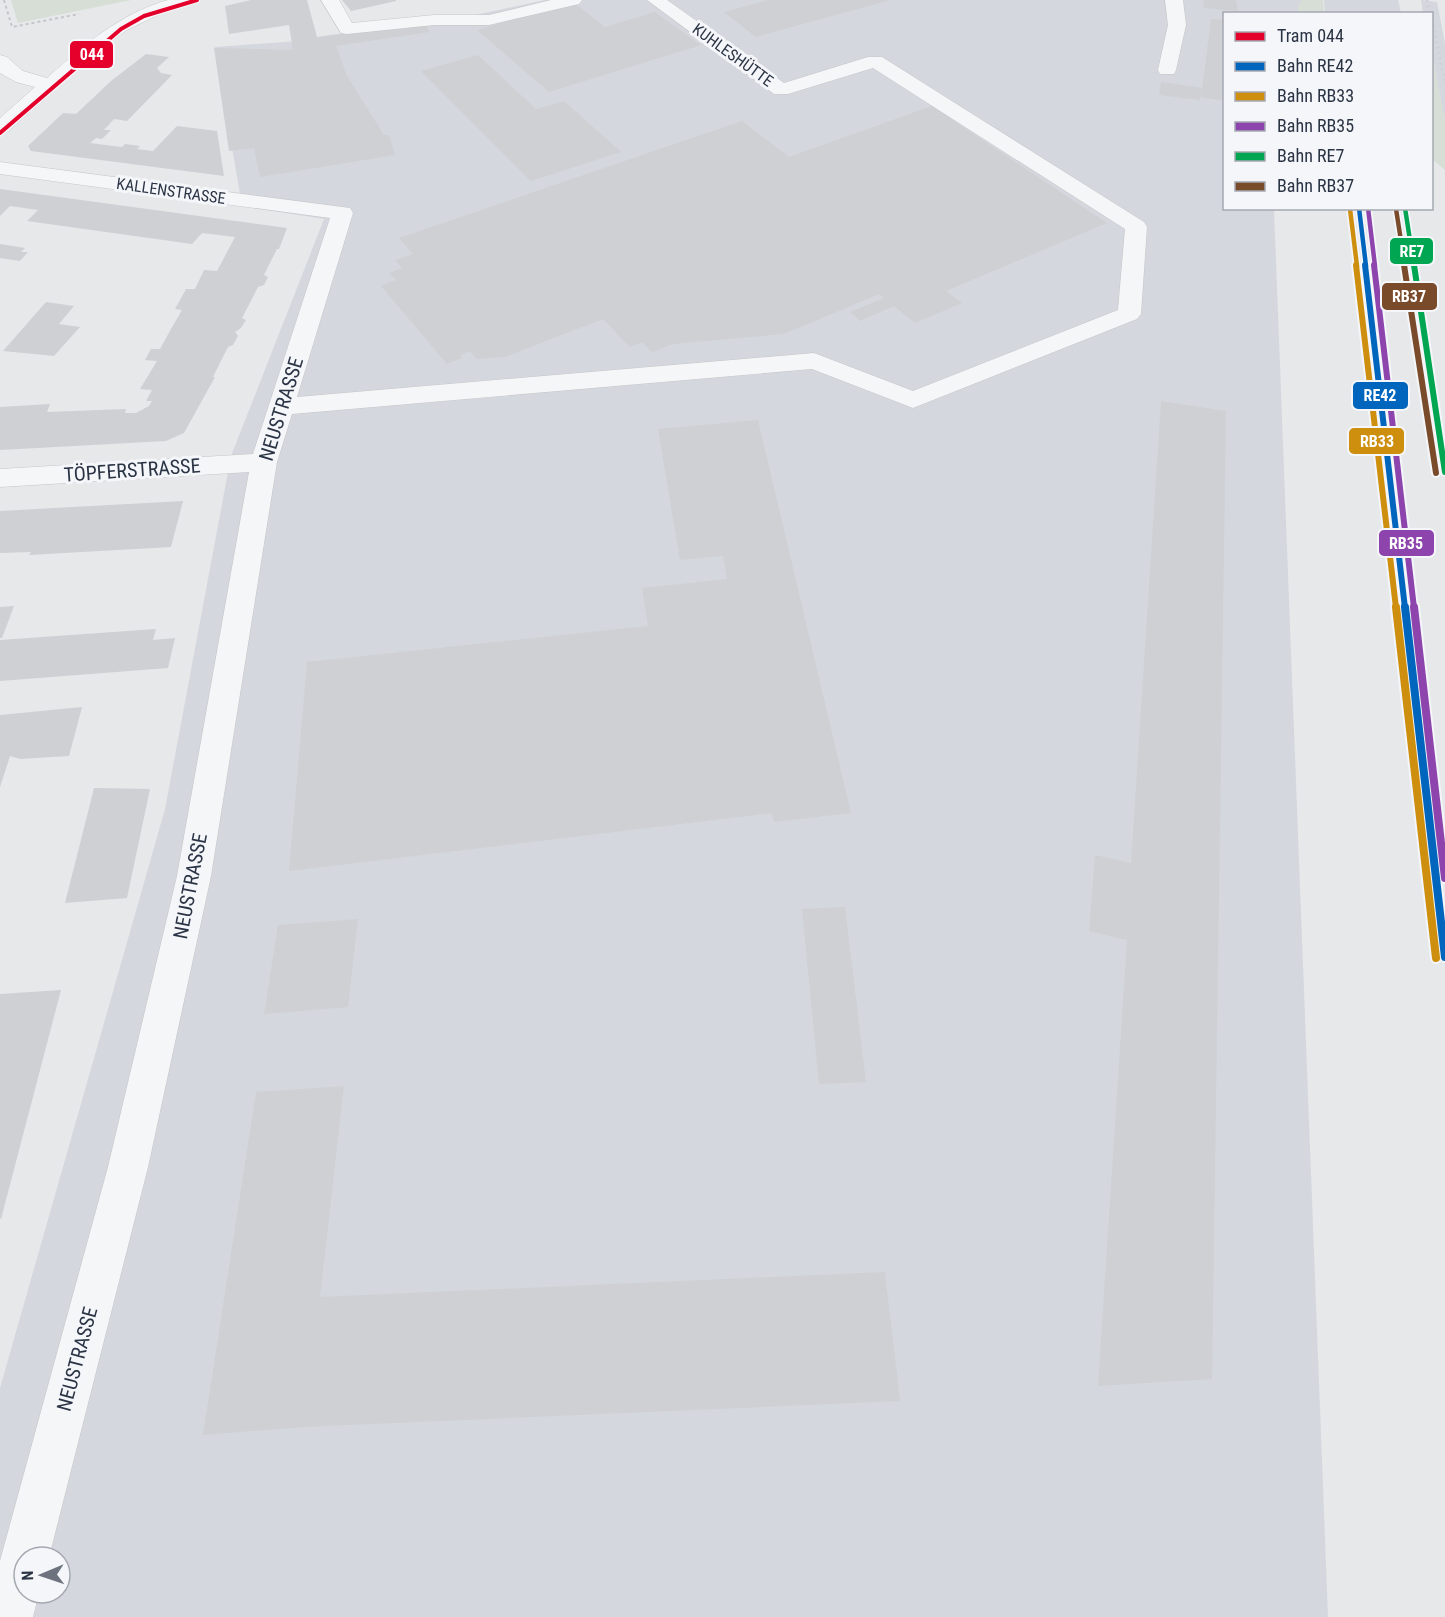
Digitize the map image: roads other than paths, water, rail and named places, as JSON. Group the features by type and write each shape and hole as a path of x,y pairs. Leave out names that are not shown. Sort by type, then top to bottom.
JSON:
{"street":[{"path":"0,128 121,26 156,9 187,0"},
{"path":"330,0 347,29 434,20 489,20 573,0"},
{"name":"KUHLESHÜTTE","path":"281,407 814,362 913,400 1130,314 1136,227 875,61 781,90 656,0"},
{"path":"1167,70 1177,25 1174,0"},
{"path":"0,61 10,73 25,79 52,84"},
{"name":"KALLENSTRASSE","path":"0,168 342,213"},
{"name":"NEUSTRASSE","path":"27,1545 128,1167 194,876 264,462 342,213"},
{"name":"TÖPFERSTRASSE","path":"0,478 264,462"}],"railway":[{"path":"1427,0 1430,12"},
{"path":"1433,25 1445,82"}],"tram line":[{"name":"044","path":"0,133 121,29 144,16 197,0"}],"rail line":[{"name":"RB33","path":"1350,210 1436,958"},
{"name":"RE42","path":"1359,210 1445,957"},
{"name":"RB35","path":"1368,210 1445,878"},
{"name":"RB37","path":"1396,210 1436,473"},
{"name":"RE7","path":"1405,210 1445,472"}]}
